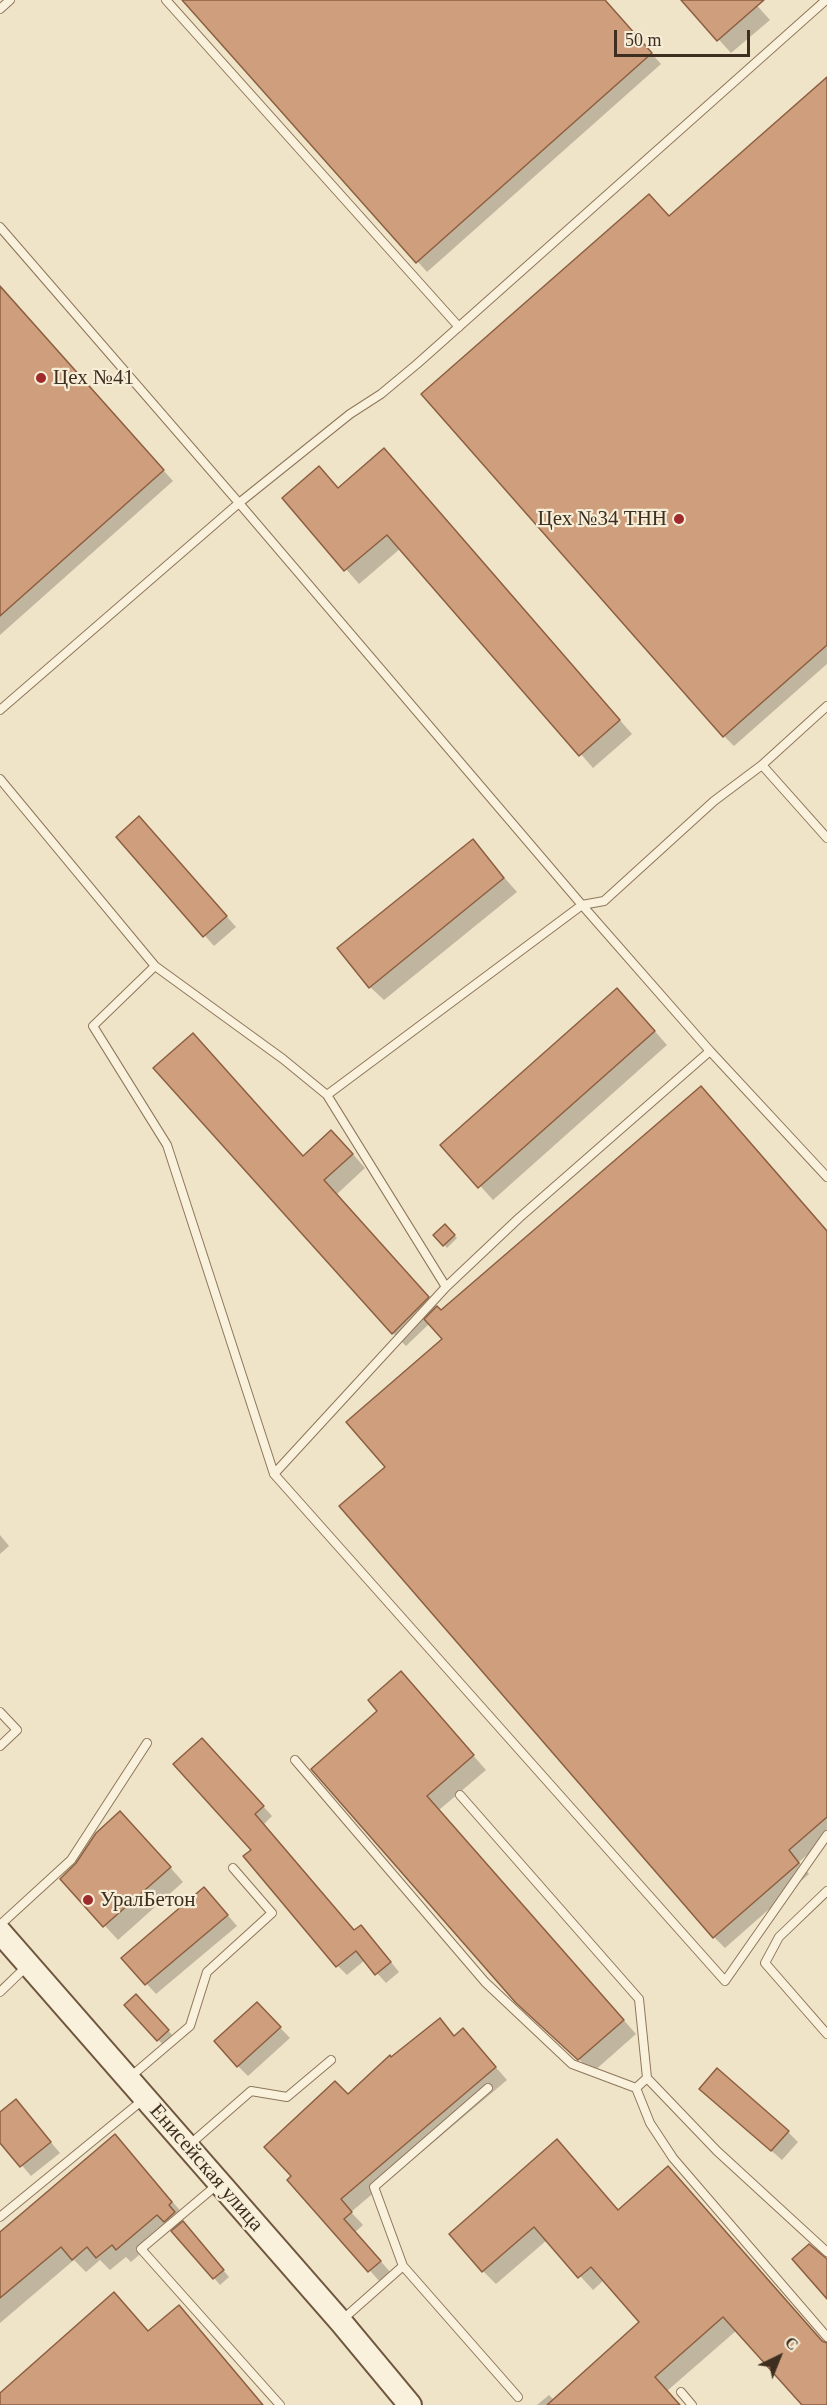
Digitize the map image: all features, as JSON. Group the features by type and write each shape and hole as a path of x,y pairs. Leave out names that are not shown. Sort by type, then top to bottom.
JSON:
{"street":[{"name":"Енисейская улица","path":"0,1932 410,2405"}],"lane":[{"path":"0,9 9,0"},
{"path":"166,0 459,327"},
{"path":"0,710 239,502 350,414 381,394 459,327 826,0"},
{"path":"0,227 239,502 582,905 710,1051 827,1177"},
{"path":"327,1095 582,905 604,901 714,801 762,765 827,706"},
{"path":"762,765 827,838"},
{"path":"0,779 155,966 283,1059 327,1095 446,1287"},
{"path":"155,966 93,1026 167,1145 274,1474 725,1980 827,1835"},
{"path":"274,1474 446,1287 519,1218 710,1051"},
{"path":"0,1712 17,1730 0,1746"},
{"path":"0,1926 71,1860 147,1743"},
{"path":"295,1760 485,1982 572,2064 636,2088 650,2123 673,2157 827,2337"},
{"path":"460,1796 639,1999 647,2078 717,2151 827,2252"},
{"path":"128,2079 190,2026 207,1972 272,1913 233,1868"},
{"path":"827,1891 779,1937 765,1963 827,2034"},
{"path":"0,1992 29,1965"},
{"path":"187,2147 251,2091 287,2097 331,2060"},
{"path":"636,2088 647,2078"},
{"path":"488,2088 374,2187 403,2266 518,2397"},
{"path":"0,2217 145,2098"},
{"path":"219,2183 141,2249 280,2405"},
{"path":"340,2322 403,2266"},
{"path":"681,2392 692,2405"}],"building":[{"path":"182,0 605,0 652,53 416,263"},
{"path":"681,0 764,0 717,41"},
{"name":"Цех №34 ТНН","path":"827,77 827,645 723,737 421,394 649,194 669,216"},
{"name":"Цех №41","path":"0,286 164,470 0,616"},
{"path":"384,448 620,720 579,756 387,535 344,571 282,498 319,466 338,488"},
{"path":"139,816 227,916 203,937 116,837"},
{"path":"473,839 504,878 369,988 337,948"},
{"path":"617,988 655,1031 478,1188 440,1145"},
{"path":"193,1033 303,1156 331,1130 353,1154 324,1180 429,1297 392,1334 153,1068"},
{"path":"701,1086 827,1231 827,1817 789,1850 799,1863 713,1938 339,1506 385,1467 346,1422 442,1339 424,1319 437,1306 441,1310"},
{"path":"445,1224 455,1235 443,1246 433,1235"},
{"path":"401,1671 474,1755 427,1796 624,2020 578,2060 516,2003 311,1769 377,1711 368,1700"},
{"path":"202,1738 264,1806 255,1814 354,1930 361,1925 391,1962 375,1975 356,1951 336,1967 243,1856 251,1850 173,1764"},
{"path":"120,1811 171,1867 103,1927 60,1879 76,1863 96,1833"},
{"path":"204,1887 228,1915 145,1985 121,1958"},
{"path":"136,1994 169,2030 157,2041 124,2005"},
{"path":"257,2002 281,2027 237,2067 214,2041"},
{"path":"440,2018 454,2036 463,2028 496,2067 341,2199 352,2212 344,2219 381,2261 368,2272 287,2180 291,2176 264,2147 335,2081 348,2094 390,2055 391,2057"},
{"path":"717,2068 789,2131 771,2151 699,2089"},
{"path":"16,2099 51,2142 20,2167 0,2143 0,2112"},
{"path":"115,2134 172,2202 169,2205 175,2212 164,2222 157,2215 116,2250 112,2245 96,2258 87,2247 72,2260 61,2247 0,2298 0,2232"},
{"path":"557,2139 618,2210 668,2166 822,2341 827,2343 827,2405 802,2405 723,2317 655,2377 680,2405 547,2405 639,2322 591,2267 578,2278 534,2227 482,2272 449,2234"},
{"path":"183,2221 224,2270 213,2279 171,2231"},
{"path":"809,2244 827,2259 827,2299 792,2259"},
{"path":"114,2292 148,2331 179,2305 263,2405 0,2405 0,2393"}],"place":[{"name":"Цех №41","path":"41,378"},
{"name":"Цех №34 ТНН","path":"679,519"},
{"name":"УралБетон","path":"88,1900"}]}
